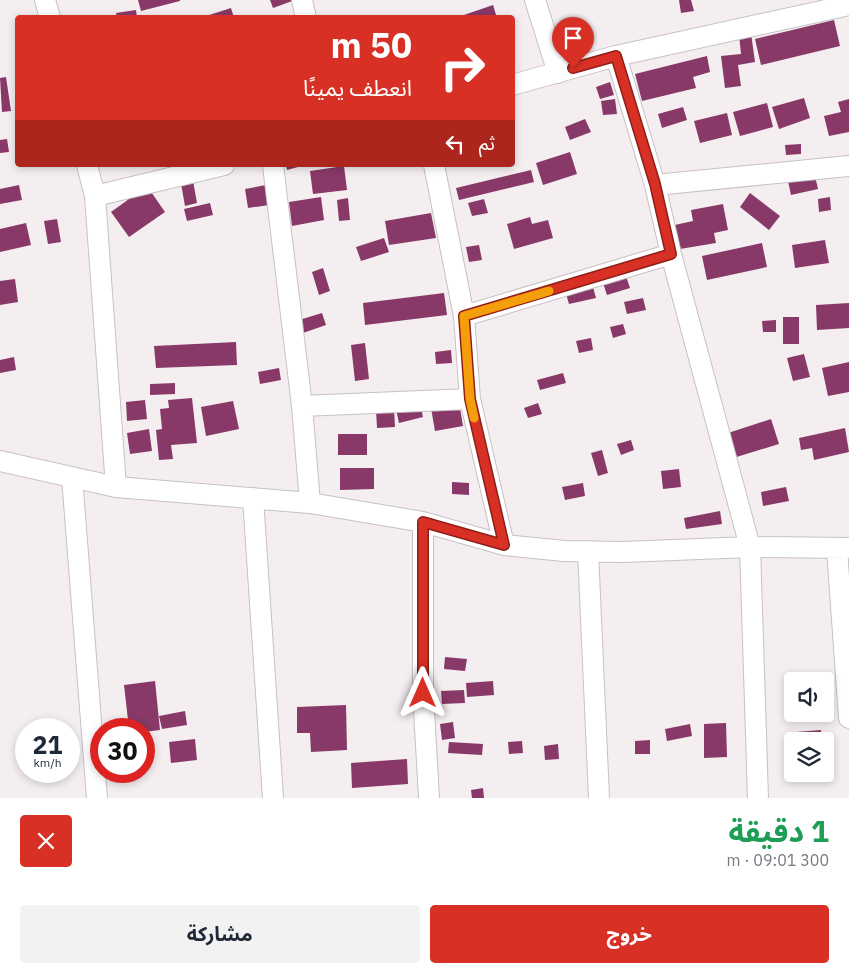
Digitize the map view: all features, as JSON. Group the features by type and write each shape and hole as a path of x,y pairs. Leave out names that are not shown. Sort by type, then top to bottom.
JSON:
{"street":[{"path":"45,0 49,15"},
{"path":"302,0 305,15"},
{"path":"535,0 558,73"},
{"path":"515,84 616,56 849,6"},
{"path":"616,56 655,184 671,254 750,547 758,798"},
{"path":"655,184 849,166"},
{"path":"88,167 95,196 116,487"},
{"path":"95,196 216,167"},
{"path":"273,167 302,406 310,502"},
{"path":"434,167 464,316 470,399 504,545"},
{"path":"464,316 671,254"},
{"path":"302,406 470,399"},
{"path":"0,461 116,487 310,502 423,522 504,545 623,552 750,547 843,548 849,718"},
{"path":"72,477 97,798"},
{"path":"253,498 273,798"},
{"path":"423,522 423,693 429,798"},
{"path":"588,551 599,798"}],"building":[{"path":"138,0 180,0 180,1 141,11"},
{"path":"270,0 295,0 273,8"},
{"path":"679,0 691,0 694,11 681,13"},
{"path":"493,5 496,15 464,15"},
{"path":"231,8 233,15 209,15"},
{"path":"136,10 137,15 116,15 116,13"},
{"path":"834,20 840,46 761,65 755,39"},
{"path":"751,33 755,62 738,65 741,86 725,88 721,56 741,54 739,35"},
{"path":"707,56 710,72 693,77 696,88 642,101 635,74"},
{"path":"6,77 11,111 2,112 0,78"},
{"path":"610,82 614,95 600,99 596,87"},
{"path":"804,98 810,118 779,129 772,107"},
{"path":"615,99 617,114 603,115 601,101"},
{"path":"849,99 849,132 829,136 824,116 841,112 838,102"},
{"path":"767,103 773,127 740,136 733,112"},
{"path":"683,107 687,120 662,128 658,114"},
{"path":"727,113 732,135 700,143 694,121"},
{"path":"585,119 591,132 570,140 565,127"},
{"path":"7,139 9,152 0,153 0,140"},
{"path":"801,144 801,154 786,155 785,145"},
{"path":"570,152 577,174 543,185 536,163"},
{"path":"286,167 298,167 287,170"},
{"path":"344,167 347,190 313,194 310,171"},
{"path":"531,170 534,182 459,200 456,188"},
{"path":"192,175 197,203 185,206 180,178"},
{"path":"815,176 818,189 791,195 788,181"},
{"path":"19,185 22,200 0,204 0,189"},
{"path":"266,185 269,205 248,208 245,189"},
{"path":"147,186 165,212 129,237 111,212"},
{"path":"750,193 780,216 769,230 740,207"},
{"path":"321,197 324,220 292,226 289,202"},
{"path":"830,197 831,210 819,212 818,199"},
{"path":"348,198 350,220 339,221 337,200"},
{"path":"484,199 488,213 472,216 468,203"},
{"path":"210,203 213,215 187,221 184,209"},
{"path":"723,204 728,230 714,233 716,243 674,250 670,226 693,221 691,210"},
{"path":"431,213 436,238 389,245 385,221"},
{"path":"530,217 532,224 548,220 553,238 514,249 507,224"},
{"path":"57,219 61,242 48,244 44,221"},
{"path":"26,223 31,245 0,252 0,229"},
{"path":"384,238 389,252 361,261 356,247"},
{"path":"825,240 829,263 795,268 792,245"},
{"path":"762,243 767,267 707,280 702,256"},
{"path":"479,245 482,260 469,262 466,247"},
{"path":"323,268 330,291 319,295 312,272"},
{"path":"626,276 630,288 607,295 603,283"},
{"path":"15,279 18,302 0,305 0,281"},
{"path":"593,287 596,298 569,304 566,294"},
{"path":"444,293 447,315 365,325 363,303"},
{"path":"643,298 646,310 627,314 624,302"},
{"path":"849,303 849,328 817,330 816,305"},
{"path":"322,313 326,325 303,333 299,320"},
{"path":"783,317 799,317 799,344 783,344"},
{"path":"776,320 776,332 763,332 762,321"},
{"path":"623,324 626,334 613,338 610,327"},
{"path":"591,338 593,350 579,353 576,341"},
{"path":"236,342 237,365 156,368 154,346"},
{"path":"365,343 369,379 355,381 351,345"},
{"path":"451,350 452,363 436,364 435,352"},
{"path":"804,354 810,377 793,381 787,358"},
{"path":"14,357 16,370 0,373 0,360"},
{"path":"849,362 849,392 828,396 822,368"},
{"path":"279,368 281,380 260,384 258,372"},
{"path":"563,373 566,383 540,390 537,380"},
{"path":"175,383 175,394 150,395 150,384"},
{"path":"192,398 197,443 171,445 173,459 159,460 156,430 162,429 160,409 169,408 168,400"},
{"path":"145,400 147,419 127,421 126,402"},
{"path":"233,401 239,429 206,436 201,407"},
{"path":"459,402 463,426 435,431 431,408"},
{"path":"420,403 423,417 399,423 396,409"},
{"path":"538,403 542,414 528,418 524,408"},
{"path":"394,409 395,427 377,428 376,410"},
{"path":"771,419 779,444 730,459 722,435"},
{"path":"845,428 849,452 814,460 812,448 801,450 799,438"},
{"path":"149,429 152,451 130,454 127,433"},
{"path":"338,434 367,434 367,455 338,455"},
{"path":"631,440 634,450 621,455 617,444"},
{"path":"602,450 608,473 598,476 591,453"},
{"path":"340,468 374,468 374,489 340,490"},
{"path":"679,469 681,487 663,489 661,471"},
{"path":"452,482 469,483 469,495 452,494"},
{"path":"583,483 585,496 565,500 562,487"},
{"path":"786,487 789,501 763,506 761,492"},
{"path":"720,511 722,524 686,529 684,518"},
{"path":"445,657 467,659 465,671 444,669"},
{"path":"155,681 160,730 155,731 155,718 128,718 124,685"},
{"path":"493,681 494,695 467,697 466,683"},
{"path":"464,690 465,703 442,704 441,691"},
{"path":"346,705 347,750 311,752 310,733 297,733 297,707"},
{"path":"185,711 187,725 162,729 159,716"},
{"path":"453,722 455,738 442,740 440,724"},
{"path":"726,723 727,757 704,758 704,724"},
{"path":"690,724 692,736 667,741 665,729"},
{"path":"821,730 821,732 796,732"},
{"path":"195,739 197,760 171,763 169,742"},
{"path":"650,740 650,754 635,754 635,741"},
{"path":"522,741 523,753 509,754 508,742"},
{"path":"449,742 483,744 482,755 448,753"},
{"path":"558,744 559,759 545,760 544,746"},
{"path":"407,759 408,784 352,788 351,763"},
{"path":"483,788 484,798 472,798 471,790"}],"slow traffic":[{"path":"474,418 470,399 464,316 549,291"}],"route":[{"path":"423,693 423,522 472,534 504,545 470,399 464,316 671,254 655,184 616,56 573,68"}]}
